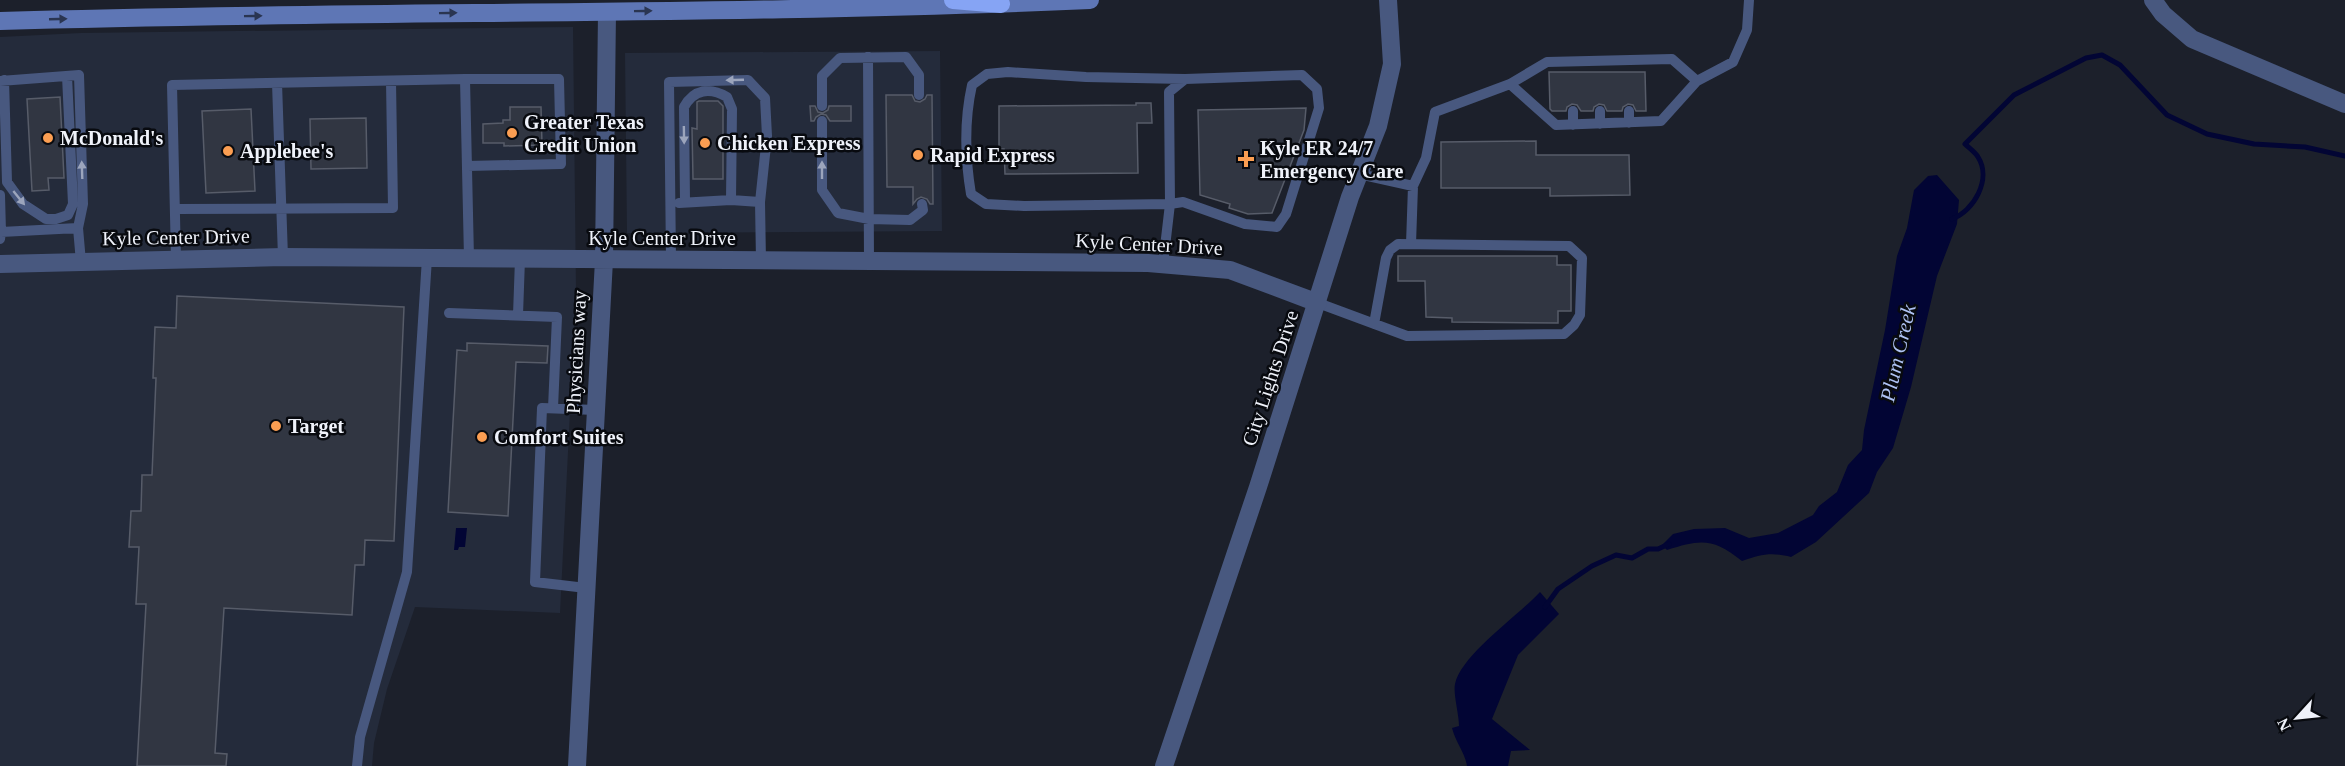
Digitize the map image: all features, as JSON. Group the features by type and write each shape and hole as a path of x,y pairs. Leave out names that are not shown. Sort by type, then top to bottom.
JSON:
{"highway":[{"path":"953,0 1001,4"}],"main road":[{"path":"0,21 607,12 1090,0"}],"street":[{"name":"City Lights Drive","path":"1164,766 1258,487 1359,174 1378,126 1392,64 1388,0"},
{"path":"2153,0 2163,14 2192,39 2345,104"},
{"name":"Physicians way","path":"577,766 604,260 607,12"},
{"name":"Kyle Center Drive","path":"0,264 283,257 1163,264 1230,270 1318,303"}],"lane":[{"path":"1510,84 1556,125 1661,121 1697,81 1733,62 1747,30 1749,0"},
{"path":"868,57 869,262"},
{"path":"822,106 822,76 840,58 906,57 919,75 919,95"},
{"path":"1411,244 1413,186 1426,158 1435,112 1510,84 1547,62 1572,67 1599,66 1627,60 1672,59 1697,81"},
{"path":"1627,60 1628,72"},
{"path":"1008,72 1086,77 1185,79 1302,75 1317,89 1319,108 1286,214 1277,227 1245,224 1183,202 1170,204 1024,206 986,204 971,194 966,167 968,107 972,85 987,74 1008,72"},
{"path":"67,76 73,204 68,215 46,219 23,204 7,182 2,81 79,75 83,204 78,228 81,262"},
{"path":"465,79 469,258"},
{"path":"176,259 172,85 559,79 561,164 467,166"},
{"path":"1163,264 1170,204 1169,92 1185,79"},
{"path":"671,260 669,82 748,80 765,98 767,136 760,202 761,261"},
{"path":"175,209 393,208 392,81"},
{"path":"277,83 283,257"},
{"path":"685,202 684,107 690,97 702,91 717,91 727,97 732,109 731,200"},
{"path":"1573,111 1573,125"},
{"path":"1599,124 1600,111"},
{"path":"1629,111 1629,123"},
{"path":"822,121 822,190 838,213 869,219 910,220 922,210 922,204"},
{"path":"1359,174 1413,186"},
{"path":"0,195 0,239"},
{"path":"670,204 731,200 760,202"},
{"path":"1,232 78,228"},
{"path":"1318,303 1374,324 1407,336 1564,334 1574,325 1580,315 1582,258 1569,246 1398,244 1390,250 1386,258 1374,324"},
{"path":"357,766 360,737 407,572 427,258"},
{"path":"518,315 520,259"},
{"path":"449,313 557,317 553,408"},
{"path":"586,588 535,582 542,408 596,410"}],"shaded area":[{"path":"573,27 576,291 560,613 415,607 387,689 374,743 372,766 0,766 0,37 81,33"},
{"path":"940,51 942,231 627,233 625,53"}],"water":[{"path":"1937,175 1959,200 1957,224 1937,276 1911,387 1893,448 1877,472 1869,493 1816,542 1791,557 1766,554 1742,561 1723,548 1706,543 1689,544 1667,550 1662,545 1673,534 1694,529 1725,528 1749,538 1778,533 1813,515 1819,506 1837,492 1848,465 1862,450 1897,256 1907,228 1914,190 1928,176"},
{"path":"456,528 467,528 465,547 454,550"},
{"path":"1540,592 1559,614 1518,655 1492,719 1530,750 1511,751 1508,766 1467,766 1452,728 1459,726 1455,684 1468,661 1479,648"}],"building":[{"path":"1549,72 1645,72 1646,111 1636,111 1633,105 1628,104 1623,107 1622,111 1607,111 1604,105 1599,104 1594,107 1593,111 1581,111 1577,105 1572,104 1567,107 1566,111 1552,111 1550,109"},
{"name":"Rapid Express","path":"886,95 912,95 915,101 920,102 927,95 932,95 933,204 921,197 913,204 913,187 887,187"},
{"name":"McDonald's","path":"60,97 64,178 48,178 49,190 32,191 27,99"},
{"name":"Chicken Express","path":"718,101 723,106 723,179 693,179 692,128 697,129 697,102"},
{"path":"1136,103 1151,103 1152,123 1137,123 1138,173 1005,174 1004,149 999,149 999,106 1136,105"},
{"path":"810,106 815,106 818,112 823,113 828,110 829,106 851,106 851,121 830,121 826,115 821,114 811,121"},
{"name":"Greater Texas Credit Union","path":"510,107 541,107 542,145 504,146 504,143 483,143 483,124 503,123 503,120 510,120"},
{"name":"Kyle ER 24/7 Emergency Care","path":"1306,108 1304,130 1272,213 1248,214 1229,208 1230,204 1200,195 1198,110"},
{"name":"Applebee's","path":"251,109 255,191 206,193 202,111"},
{"path":"366,118 367,168 311,169 310,119"},
{"path":"1536,141 1536,155 1629,155 1630,195 1550,196 1550,188 1441,188 1441,142"},
{"path":"1398,256 1557,256 1557,265 1571,265 1571,311 1558,311 1558,323 1452,322 1452,318 1426,317 1425,281 1398,281"},
{"name":"Target","path":"177,296 404,307 394,541 365,540 364,565 355,565 352,615 224,608 215,753 227,754 226,766 137,766 146,604 136,604 139,547 129,547 131,511 141,511 142,475 152,475 156,378 153,378 155,327 176,328"},
{"name":"Comfort Suites","path":"467,343 548,346 547,363 516,362 508,516 448,512 457,350 467,351"}],"waterway":[{"name":"Plum Creek","path":"1952,219 1974,202 1982,184 1982,166 1977,155 1965,144 2014,95 2086,58 2102,55 2120,65 2167,115 2207,134 2254,144 2305,147 2345,156"},
{"name":"Plum Creek","path":"1545,607 1558,589 1592,566 1616,555 1632,558 1648,549 1658,549 1669,544"}],"place":[{"name":"Greater Texas Credit Union","path":"512,133"},
{"name":"McDonald's","path":"48,138"},
{"name":"Chicken Express","path":"705,143"},
{"name":"Applebee's","path":"228,151"},
{"name":"Rapid Express","path":"918,155"},
{"name":"Kyle ER 24/7 Emergency Care","path":"1246,159"},
{"name":"Target","path":"276,426"},
{"name":"Comfort Suites","path":"482,437"}]}
